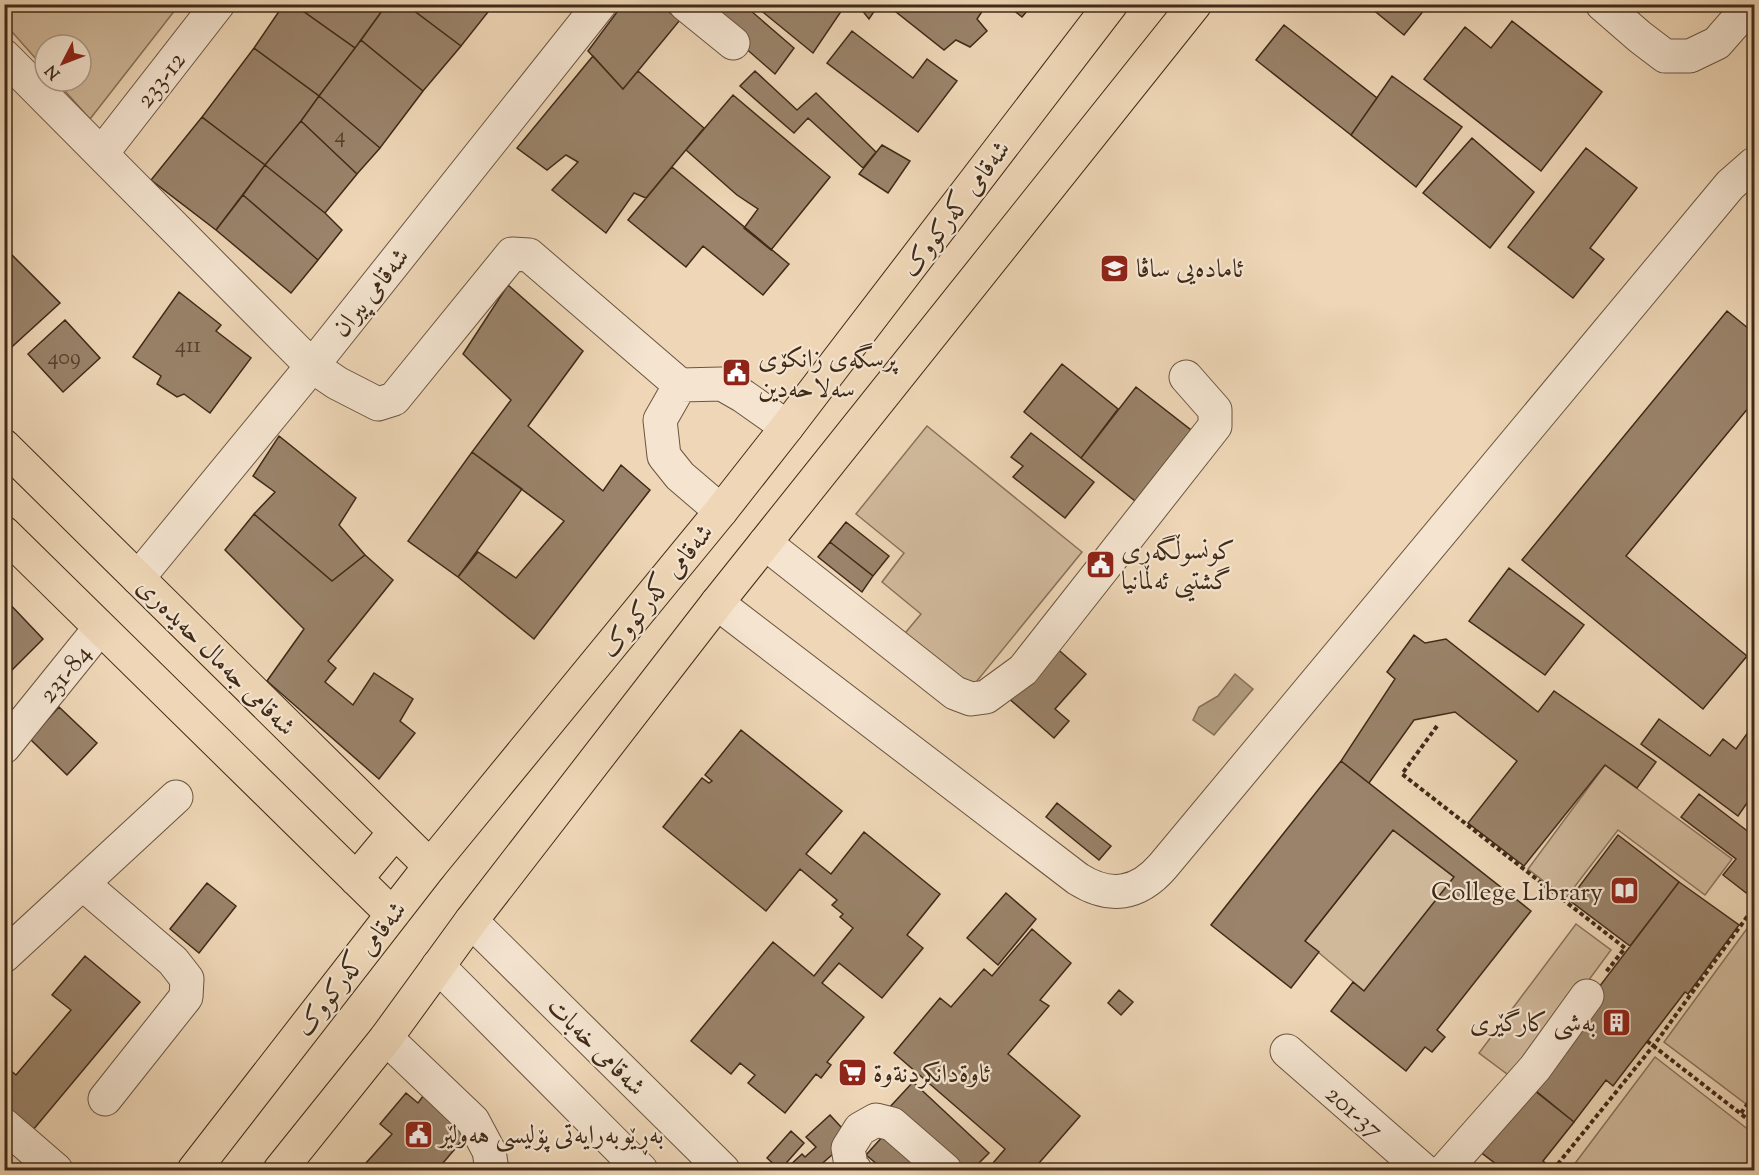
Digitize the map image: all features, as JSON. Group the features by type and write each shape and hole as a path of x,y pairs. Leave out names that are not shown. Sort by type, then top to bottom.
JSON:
{"main road":[{"name":"شەقامی کەرکووک","path":"194,1170 430,866 787,428 1111,4"},
{"path":"280,1170 386,1038 471,921 717,603 1195,4"},
{"name":"شەقامی جەمال حەیدەری","path":"4,446 430,866"},
{"path":"4,533 392,914"},
{"path":"356,879 395,832"}],"street":[{"name":"233-12","path":"102,153 218,4"},
{"name":"شەقامی پیران","path":"138,578 312,366 600,4"},
{"path":"684,4 733,43"},
{"path":"1602,4 1665,56 1690,56 1717,43 1751,4"},
{"path":"4,56 312,366 337,383 378,404 394,399 512,254 529,255 680,385 722,384 743,396 787,428"},
{"path":"717,603 1091,888 1107,892 1139,887 1152,878 1730,185 1755,164"},
{"path":"765,543 955,693 971,699 986,697 1023,670 1215,426 1215,410 1186,377"},
{"path":"680,385 660,420 664,456 680,476 721,511"},
{"name":"231-84","path":"4,747 100,628"},
{"path":"4,956 176,797"},
{"path":"83,884 173,961 187,980 186,997 105,1099"},
{"name":"شەقامی خەبات","path":"471,921 723,1170"},
{"path":"438,966 641,1170"},
{"path":"1445,1170 1534,1068 1587,996"},
{"path":"386,1038 473,1121 489,1150 492,1170"},
{"name":"201-37","path":"1287,1051 1423,1170"},
{"path":"855,1170 851,1165 848,1148 860,1129 876,1120 892,1124 945,1170"},
{"path":"4,1125 56,1170"}],"path":[{"path":"1437,726 1402,774 1625,948 1587,996"},
{"path":"1553,1170 1654,1045 1752,910 1755,912"},
{"path":"1647,1041 1755,1124"},
{"path":"1741,1113 1755,1095"}],"shaded area":[{"path":"5,4 179,5 90,119 67,93 93,93 93,33 33,33 33,56 5,24"},
{"path":"927,426 1082,552 968,692 901,638 921,614 882,582 904,553 856,514"},
{"path":"1235,674 1253,689 1214,735 1193,720 1199,707 1218,696"},
{"path":"1605,765 1732,859 1705,895 1618,830 1566,898 1528,869"},
{"path":"1393,830 1454,877 1364,991 1305,941"},
{"path":"1754,919 1754,1110 1664,1042"},
{"path":"1576,924 1611,950 1515,1080 1479,1053"},
{"path":"1655,1057 1754,1134 1754,1170 1570,1170"}],"building":[{"path":"284,4 293,4 355,48 319,96 254,48"},
{"path":"293,4 387,4 355,48"},
{"path":"387,4 405,4 461,46 423,91 361,40"},
{"path":"405,4 488,4 492,7 461,46"},
{"path":"623,4 658,4 680,20 623,89 588,51"},
{"path":"695,4 743,4 794,48 775,74"},
{"path":"753,4 846,4 813,53"},
{"path":"857,4 879,4 869,19"},
{"path":"886,4 987,4 977,19 987,31 970,47 956,40 944,50"},
{"path":"1006,4 1033,4 1022,17"},
{"path":"1366,4 1429,4 1404,35"},
{"path":"1512,21 1602,92 1541,171 1424,79 1465,27 1491,48"},
{"path":"1284,25 1377,98 1351,135 1256,60"},
{"path":"852,31 913,78 927,59 957,81 918,132 827,63"},
{"path":"361,40 423,91 380,148 319,96"},
{"path":"254,48 319,96 265,165 202,117"},
{"path":"593,56 623,89 638,71 704,128 646,198 634,193 606,233 552,190 578,162 566,155 547,170 517,148"},
{"path":"755,71 797,110 816,93 876,152 863,168 808,118 794,133 740,86"},
{"path":"1392,76 1462,127 1416,187 1351,135"},
{"path":"733,95 830,177 771,250 744,228 758,209 737,195 686,150"},
{"path":"319,96 380,148 357,174 301,121"},
{"path":"202,117 265,165 216,230 151,180"},
{"path":"301,121 357,174 325,213 265,165"},
{"path":"1472,138 1534,192 1490,248 1423,193"},
{"path":"882,145 910,161 888,193 859,174"},
{"path":"1586,148 1637,188 1590,248 1604,259 1573,298 1508,247"},
{"path":"265,165 325,213 342,230 318,260 243,195"},
{"path":"672,167 789,264 763,295 703,246 686,267 628,220"},
{"path":"243,195 318,260 291,293 216,230"},
{"path":"4,247 60,303 4,354"},
{"path":"508,285 583,351 528,426 603,491 621,465 650,490 534,639 458,577 478,552 516,578 564,521 472,452 511,400 463,354"},
{"path":"179,292 221,325 216,331 251,358 210,413 184,394 177,397 157,384 161,376 133,357"},
{"path":"1727,311 1754,333 1754,401 1626,556 1747,656 1703,709 1522,560"},
{"path":"65,320 100,358 63,392 28,354"},
{"path":"1062,364 1118,409 1081,458 1024,412"},
{"path":"1136,387 1191,430 1135,501 1081,458"},
{"path":"1031,433 1094,482 1065,518 1013,477 1023,466 1011,457"},
{"path":"279,436 356,498 339,525 365,555 332,581 254,514 275,492 253,476"},
{"path":"472,452 522,489 458,577 408,541"},
{"path":"254,514 332,581 365,555 393,580 328,661 336,668 325,682 353,705 374,673 413,699 400,721 415,733 379,779 267,681 304,629 225,550"},
{"path":"846,522 889,556 873,576 830,542"},
{"path":"830,542 873,576 862,592 818,557"},
{"path":"1509,568 1584,625 1545,675 1469,621"},
{"path":"4,598 43,639 4,678"},
{"path":"1414,635 1425,643 1446,639 1538,712 1554,691 1656,762 1637,788 1605,765 1524,866 1468,823 1517,761 1455,712 1414,720 1369,783 1341,761 1395,679 1387,672"},
{"path":"1053,645 1086,674 1055,709 1069,721 1054,738 1007,697"},
{"path":"59,707 97,743 67,775 30,739"},
{"path":"1659,719 1710,756 1723,739 1736,749 1754,724 1754,793 1738,816 1641,744"},
{"path":"741,730 842,811 806,854 831,874 864,832 940,894 907,935 923,948 882,998 839,963 822,983 864,1017 827,1062 831,1065 821,1078 816,1074 785,1113 748,1083 755,1075 740,1063 731,1074 691,1041 773,942 814,976 853,928 840,917 843,914 832,905 837,900 800,869 766,911 663,827 702,778 709,783 712,781 705,775"},
{"path":"1341,761 1531,911 1437,1030 1445,1037 1432,1052 1425,1047 1406,1071 1331,1011 1353,982 1364,991 1454,877 1393,830 1305,941 1319,952 1291,988 1211,925"},
{"path":"1699,794 1754,836 1754,899 1723,875 1736,859 1681,817"},
{"path":"1057,803 1111,846 1099,860 1046,817"},
{"name":"College Library","path":"1618,835 1679,882 1630,946 1569,900"},
{"name":"بەشی کارگێری","path":"1679,882 1739,925 1688,994 1685,992 1613,1086 1606,1080 1574,1122 1531,1087 1555,1045"},
{"path":"207,883 236,906 199,953 170,929"},
{"path":"1006,893 1036,919 998,965 967,938"},
{"path":"1032,929 1071,963 1040,1000 1049,1006 1008,1054 1080,1116 1033,1170 1024,1170 1019,1166 1015,1170 987,1170 1005,1149 894,1053 940,998 951,1007 984,969 992,976"},
{"path":"85,956 140,1002 28,1136 4,1117 4,1065 16,1075 71,1010 52,995"},
{"path":"1119,990 1133,1002 1121,1015 1108,1003"},
{"path":"913,1082 989,1153 972,1170 954,1170 888,1109"},
{"path":"1530,1087 1574,1122 1543,1161 1553,1170 1504,1170 1479,1151"},
{"path":"426,1092 471,1130 437,1170 375,1170 366,1163 392,1134 380,1124 406,1093 418,1103"},
{"path":"830,1115 851,1138 817,1170 785,1170 802,1154 805,1157 816,1147 806,1137"},
{"path":"791,1131 804,1143 780,1170 767,1158"},
{"path":"884,1135 924,1170 884,1170 866,1155"}],"place":[{"name":"ئامادەیی ساڤا","path":"1115,268"},
{"name":"پرسگەی زانکۆی سەلاحەدین","path":"737,373"},
{"name":"کونسوڵگەری گشتیی ئەڵمانیا","path":"1100,565"},
{"name":"College Library","path":"1624,891"},
{"name":"بەشی کارگێری","path":"1617,1022"},
{"name":"ئاوةدانكردنةوة","path":"852,1073"},
{"name":"بەڕێوبەرایەتی پۆلیسی هەولێر","path":"418,1134"}]}
